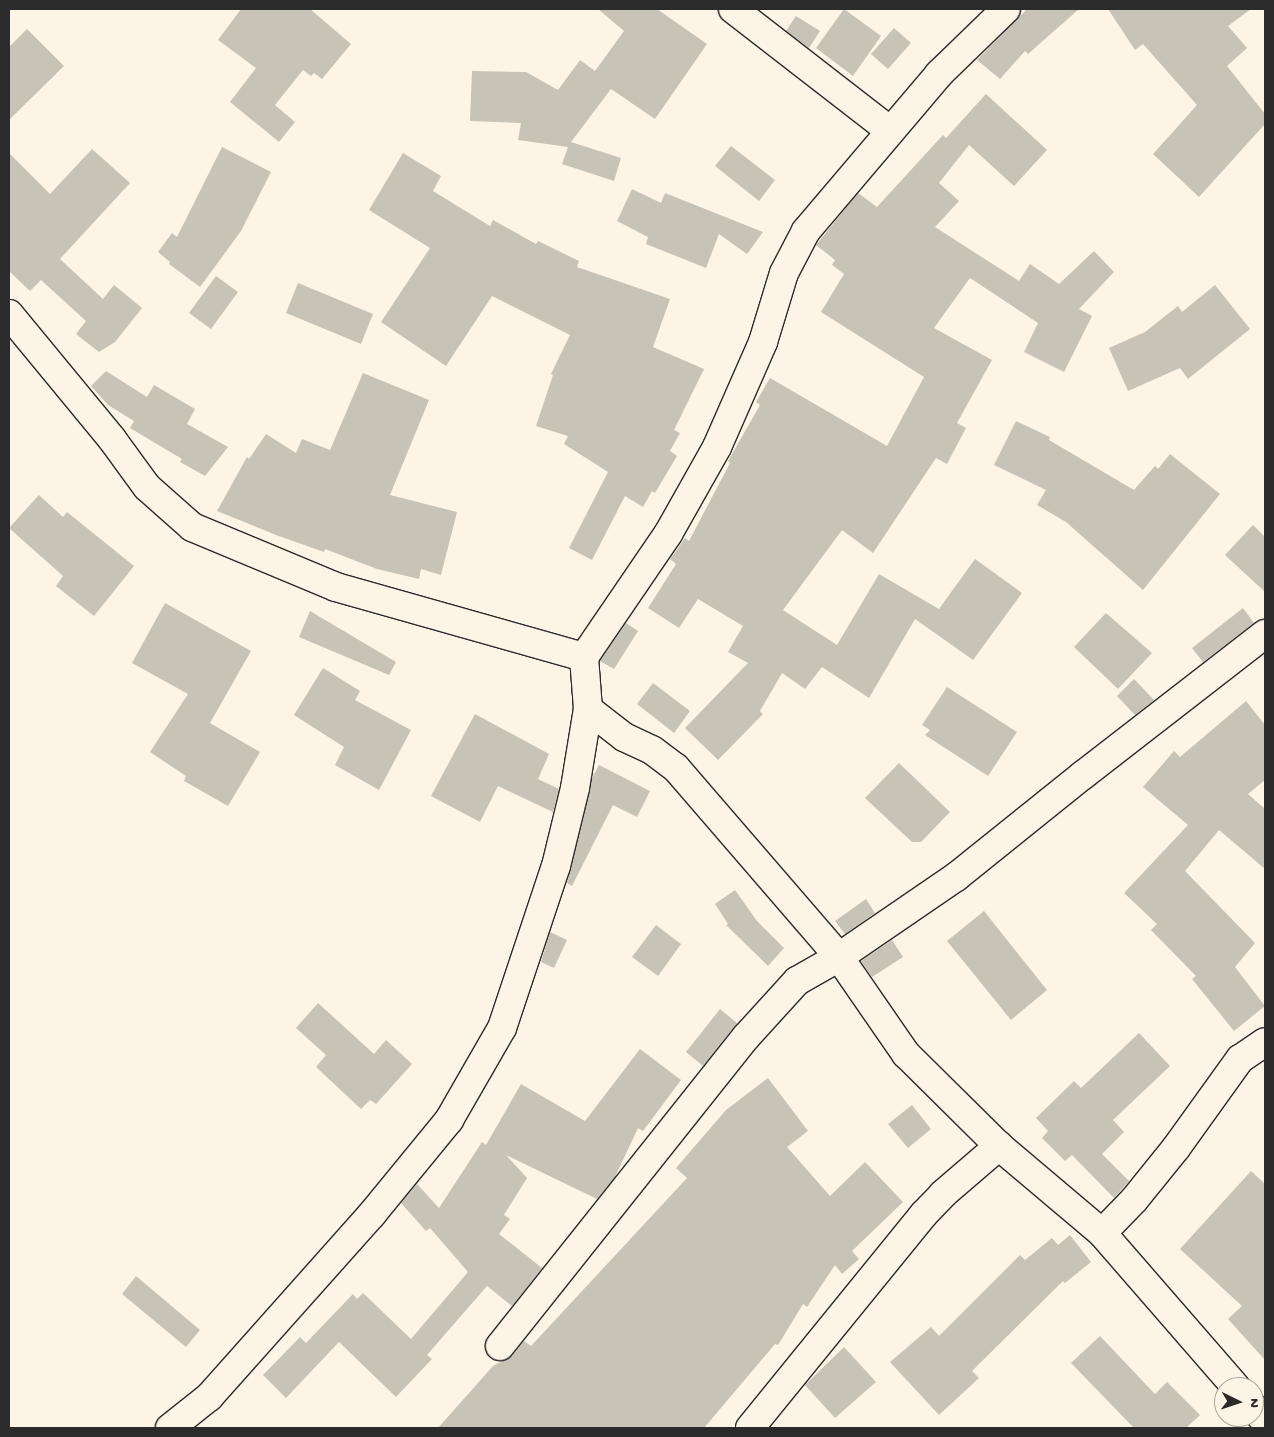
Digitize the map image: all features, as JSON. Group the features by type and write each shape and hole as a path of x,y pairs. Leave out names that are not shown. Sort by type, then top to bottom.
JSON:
{"street":[{"path":"734,9 890,131"},
{"path":"170,1428 215,1390 372,1214 449,1120 502,1028 556,866 575,788 588,709 584,656 668,534 717,447 763,342 784,273 806,231 939,74 1006,9"},
{"path":"9,314 112,439 147,487 192,526 336,587 584,656"},
{"path":"500,1346 746,1037 798,981 839,957 956,877 1083,775 1265,634"},
{"path":"588,709 624,737 652,750 676,768 839,957 906,1054 999,1146 1102,1232 1227,1377"},
{"path":"1102,1232 1134,1200 1176,1148 1240,1059 1265,1042"},
{"path":"750,1428 924,1214 943,1194 999,1146"}],"building":[{"path":"241,9 310,9 351,44 322,79 314,73 311,76 303,70 275,105 295,122 279,142 230,102 256,68 218,40"},
{"path":"598,9 657,9 707,44 655,119 611,89 571,142 621,158 614,181 562,164 568,147 518,140 521,123 470,121 472,71 526,72 558,90 580,60 595,71 624,31"},
{"path":"844,9 881,36 853,76 816,48"},
{"path":"1027,9 1079,9 1028,54 1025,51 1000,79 977,60"},
{"path":"1108,9 1251,9 1228,26 1247,48 1227,66 1265,114 1265,124 1199,197 1153,154 1197,105 1143,44 1135,50"},
{"path":"796,16 820,31 809,48 786,31"},
{"path":"894,28 911,43 888,69 871,54"},
{"path":"27,29 64,66 9,120 9,47"},
{"path":"986,94 1047,150 1014,186 969,145 939,183 959,201 935,227 1019,281 1030,264 1059,284 1094,251 1114,272 1079,309 1092,316 1064,372 1024,352 1038,323 970,278 934,328 992,360 957,423 966,428 947,464 936,458 873,553 842,530 783,610 837,645 879,574 939,609 975,559 1022,593 973,660 915,619 869,698 822,667 805,689 782,673 760,711 763,714 718,760 685,728 748,663 728,652 743,626 698,599 679,628 648,608 676,564 670,559 685,538 689,541 730,463 728,461 760,405 756,402 770,378 887,446 924,377 821,312 844,274 832,265 835,260 816,245 858,193 877,207 943,135 946,138"},
{"path":"731,146 775,180 759,201 715,166"},
{"path":"222,147 271,172 241,231 200,287 169,264 170,262 158,252 172,233 177,237"},
{"path":"92,149 130,183 60,259 103,299 114,285 142,308 115,342 99,352 76,334 86,321 41,280 30,291 9,271 9,153 50,194"},
{"path":"403,153 441,176 433,191 490,226 493,220 536,244 538,241 579,261 577,267 670,299 653,347 704,369 674,430 680,433 670,451 677,456 655,493 652,491 643,507 625,496 592,560 569,548 608,472 564,444 568,436 536,426 553,375 551,374 570,335 492,296 446,366 381,322 430,248 369,210"},
{"path":"632,189 661,203 665,193 763,232 747,254 719,234 706,268 646,244 648,237 617,221"},
{"path":"216,276 238,292 211,329 189,313"},
{"path":"298,283 373,314 361,344 286,313"},
{"path":"1215,285 1250,329 1188,379 1180,368 1128,391 1109,348 1145,332 1178,306 1182,312"},
{"path":"106,371 147,397 154,385 195,409 187,424 228,447 205,476 180,462 182,459 130,428 134,421 108,405 91,386"},
{"path":"363,373 429,400 390,495 457,512 441,575 421,569 419,579 377,569 325,549 324,552 276,535 217,511 247,457 249,459 266,434 296,453 302,439 330,450"},
{"path":"1016,421 1050,437 1049,440 1134,490 1155,466 1158,469 1170,454 1220,494 1143,590 1066,522 1037,505 1046,490 994,465"},
{"path":"39,495 63,517 67,512 134,566 94,616 56,586 63,576 9,528"},
{"path":"1253,525 1265,537 1265,592 1225,555"},
{"path":"165,603 251,651 210,723 260,752 228,806 184,781 186,776 150,752 188,694 132,663"},
{"path":"1243,608 1254,623 1203,662 1192,648"},
{"path":"310,611 396,662 389,675 299,637"},
{"path":"1106,613 1152,653 1118,689 1074,647"},
{"path":"626,623 638,631 614,669 600,661"},
{"path":"323,668 360,691 355,700 411,730 379,790 335,765 344,747 294,715"},
{"path":"1134,679 1154,700 1135,715 1117,696"},
{"path":"653,683 690,711 674,733 637,704"},
{"path":"947,687 1017,732 988,776 925,735 930,730 922,725"},
{"path":"1246,701 1265,725 1265,780 1248,794 1265,809 1265,869 1219,830 1185,871 1255,943 1235,967 1265,1006 1234,1031 1192,979 1196,976 1151,930 1157,924 1124,893 1188,825 1143,787 1174,751 1180,757"},
{"path":"475,714 549,754 538,779 559,789 553,812 498,786 480,822 431,796"},
{"path":"899,763 950,812 921,842 912,842 865,798"},
{"path":"599,765 650,791 637,817 613,805 572,886 567,883 592,778"},
{"path":"735,890 757,921 784,948 768,966 726,925 728,924 715,904"},
{"path":"866,899 875,913 845,934 835,921"},
{"path":"984,911 1047,990 1011,1020 947,941"},
{"path":"656,925 681,944 658,976 632,957"},
{"path":"550,932 567,940 554,968 541,962"},
{"path":"892,940 903,957 872,977 861,961"},
{"path":"318,1003 374,1054 386,1040 412,1064 376,1104 370,1100 361,1109 316,1067 326,1055 296,1028"},
{"path":"720,1009 737,1023 703,1066 686,1052"},
{"path":"1139,1033 1170,1066 1113,1120 1124,1132 1102,1154 1129,1181 1114,1198 1072,1155 1065,1161 1042,1138 1048,1131 1036,1118 1074,1081 1081,1088"},
{"path":"640,1049 681,1080 643,1131 638,1128 615,1177 597,1199 506,1155 527,1178 504,1215 510,1219 499,1234 542,1268 512,1306 487,1286 427,1355 432,1359 396,1397 339,1342 286,1398 263,1375 300,1337 306,1343 353,1294 357,1299 363,1293 411,1339 468,1272 430,1228 426,1231 401,1203 417,1184 439,1208 482,1142 486,1145 521,1084 585,1121"},
{"path":"768,1078 808,1131 787,1147 830,1196 865,1162 903,1202 852,1251 859,1259 842,1274 835,1265 807,1307 803,1304 778,1345 775,1344 704,1428 438,1428 493,1366 512,1356 524,1341 531,1346 687,1178 676,1168 726,1110"},
{"path":"912,1105 931,1129 908,1148 888,1124"},
{"path":"1251,1171 1265,1184 1265,1360 1228,1319 1242,1306 1180,1249"},
{"path":"1070,1235 1091,1262 1065,1283 1063,1281 972,1371 979,1378 939,1415 890,1362 931,1327 939,1336 1020,1255 1025,1260 1052,1238 1058,1245"},
{"path":"136,1276 200,1330 186,1347 122,1294"},
{"path":"1100,1336 1155,1394 1167,1382 1200,1415 1186,1428 1134,1428 1071,1363"},
{"path":"844,1347 876,1382 835,1418 805,1385"}]}
